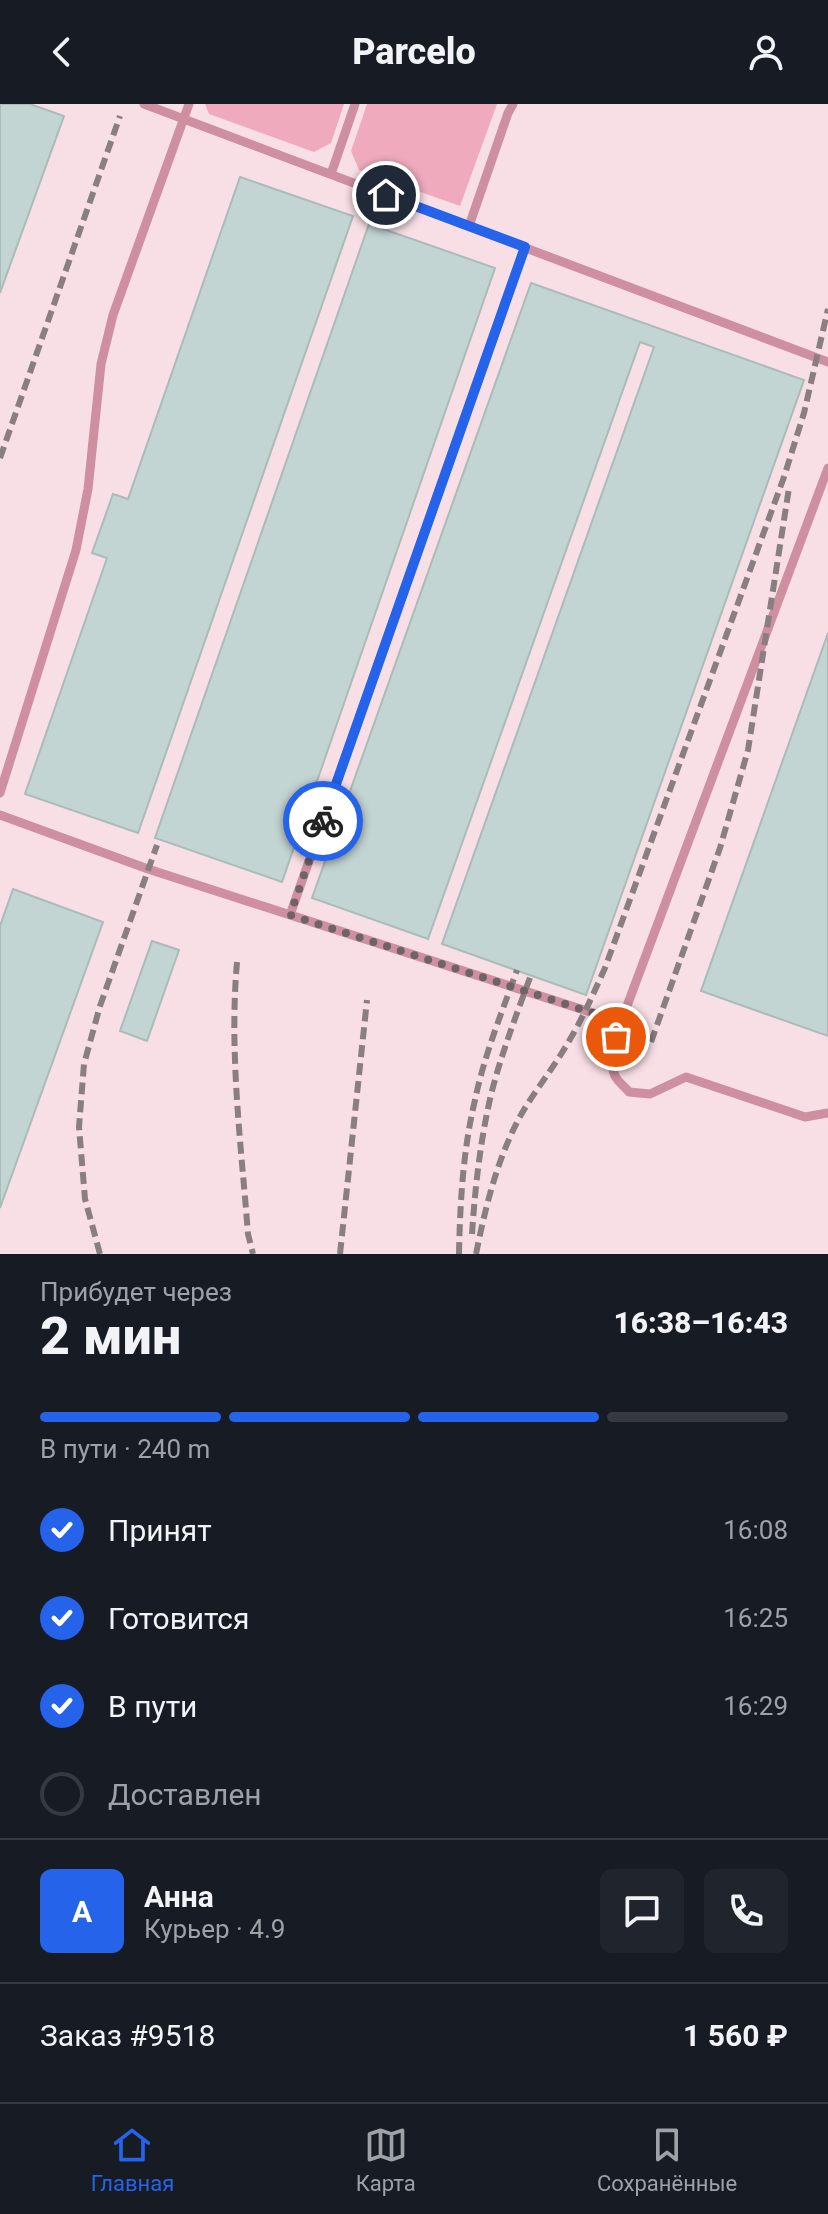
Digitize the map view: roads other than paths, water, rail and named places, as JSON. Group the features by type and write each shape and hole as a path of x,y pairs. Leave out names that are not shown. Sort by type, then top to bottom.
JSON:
{"lane":[{"path":"144,104 828,362"},
{"path":"0,793 76,550 88,489 101,364 113,315 189,104"},
{"path":"331,174 355,104"},
{"path":"469,226 513,104"},
{"path":"290,915 525,247"},
{"path":"828,468 621,1022 612,1060 616,1078 629,1092 650,1094 686,1077 805,1117 828,1113"},
{"path":"0,815 148,869 621,1022"}],"railway":[{"path":"0,458 120,116"},
{"path":"476,1254 490,1193 511,1135 575,1031 605,968 784,477 804,413 828,309"},
{"path":"651,1042 720,848 748,750 789,488"},
{"path":"100,1254 85,1199 79,1127 84,1064 100,1006 157,845"},
{"path":"237,962 234,1030 237,1098 248,1234 253,1254"},
{"path":"459,1254 463,1177 471,1119 488,1051 517,970"},
{"path":"472,1234 478,1166 490,1099 503,1052 531,975"},
{"path":"340,1254 367,1000"}]}
